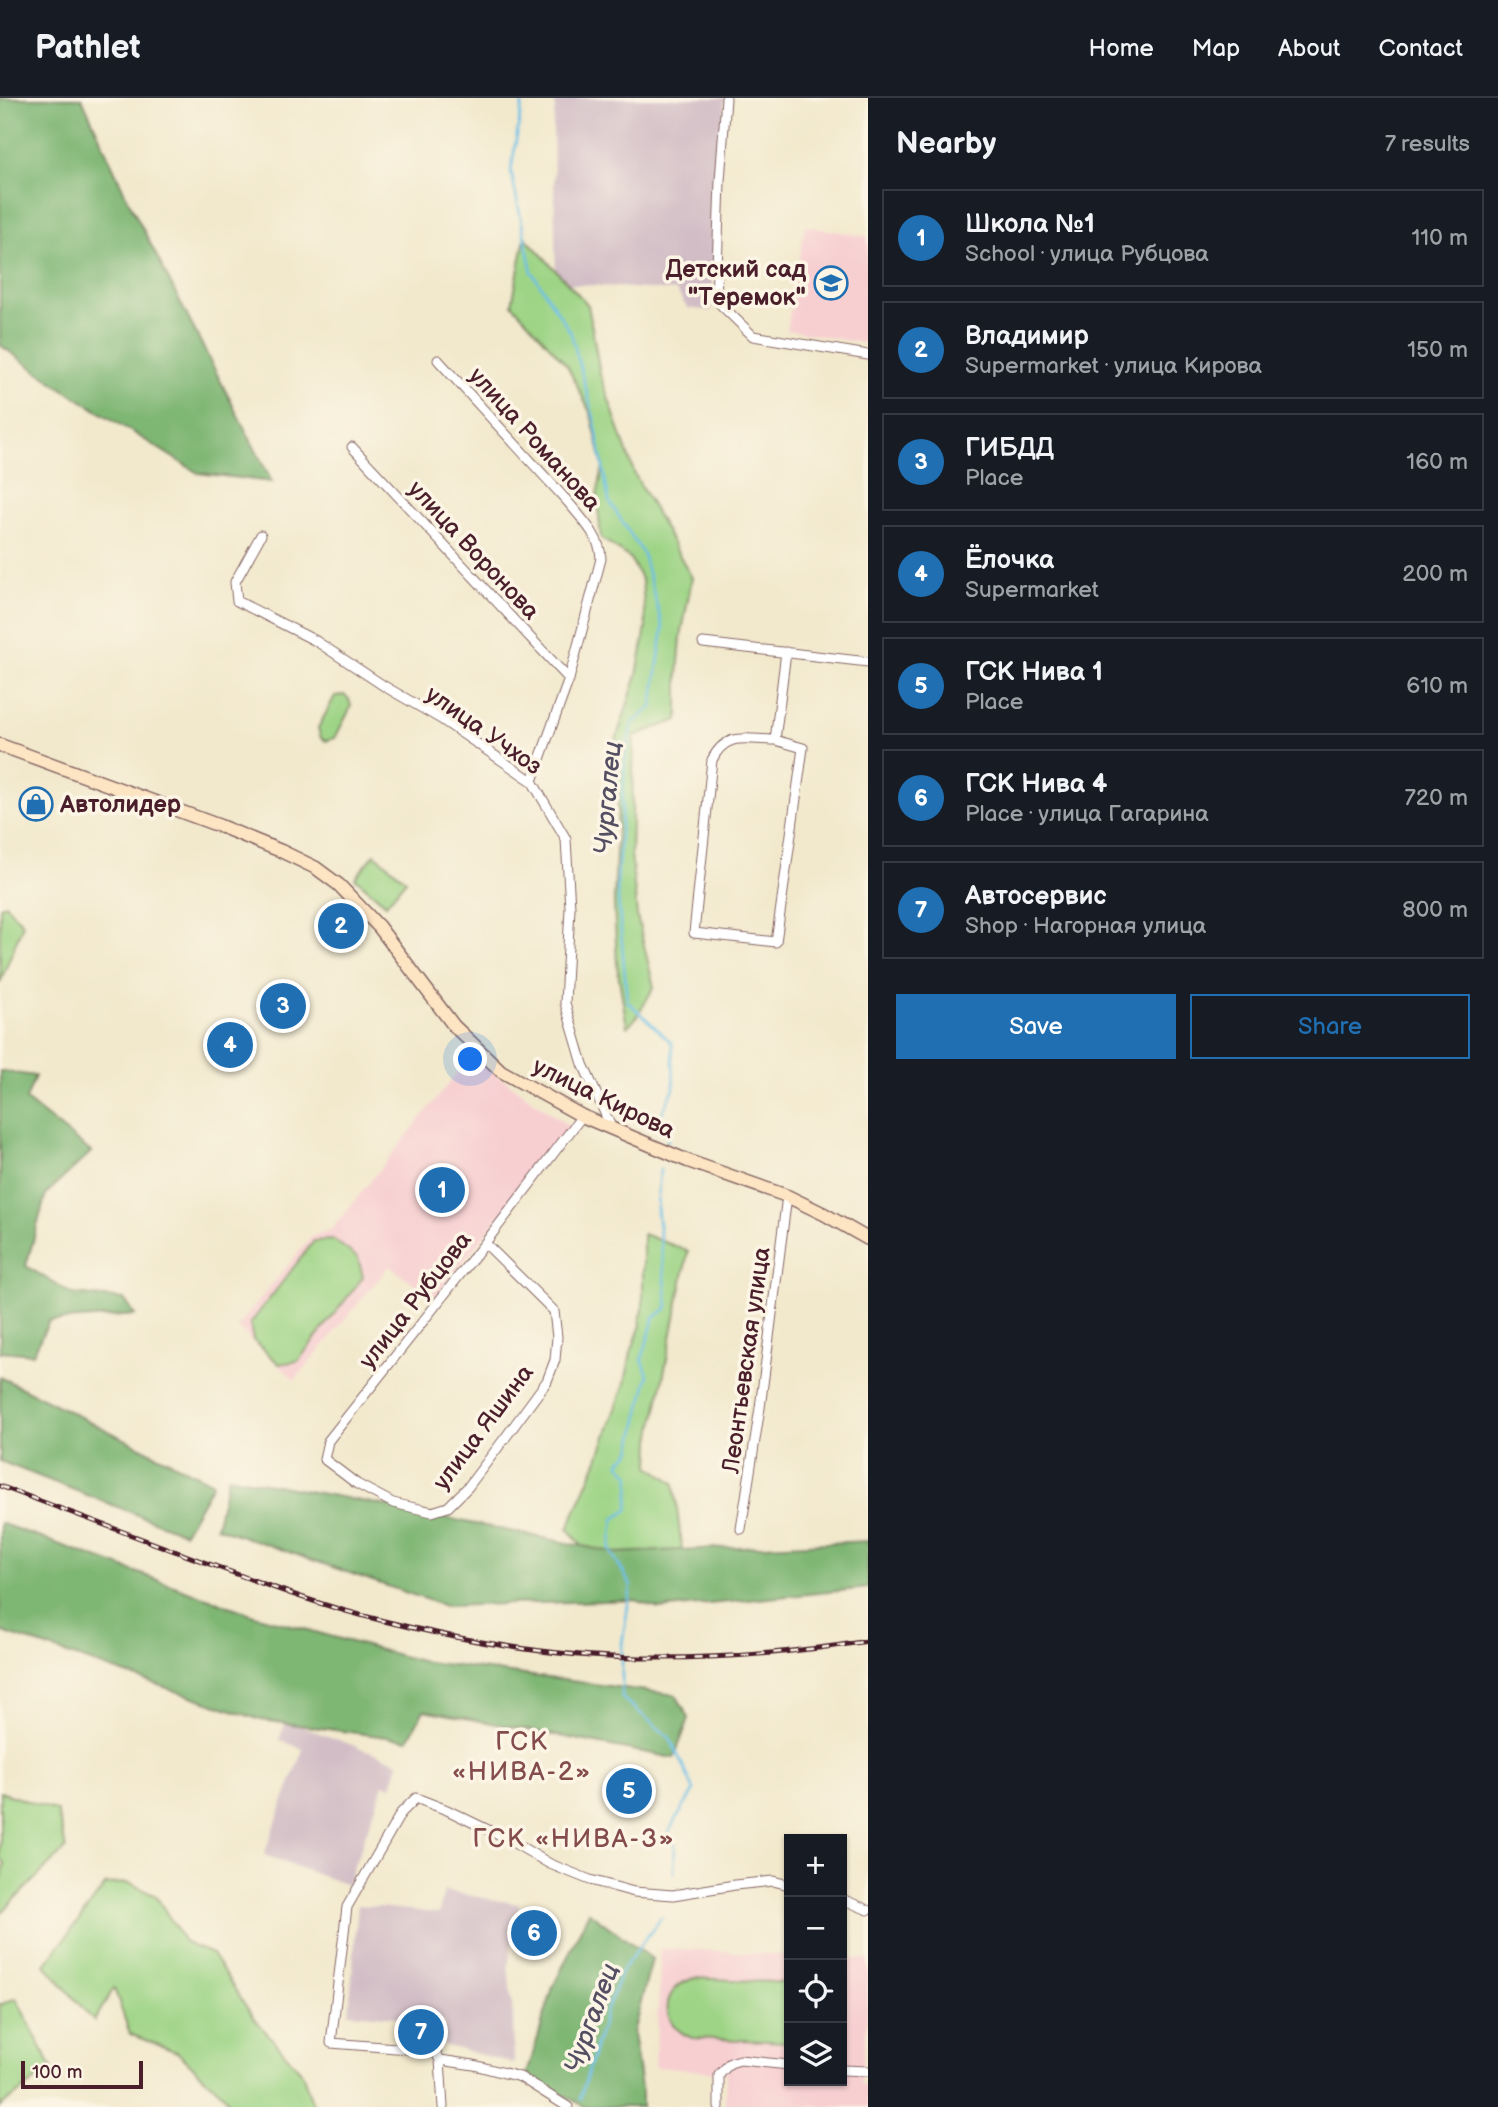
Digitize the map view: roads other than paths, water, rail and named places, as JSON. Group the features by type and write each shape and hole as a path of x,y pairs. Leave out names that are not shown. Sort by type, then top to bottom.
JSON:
{"main road":[{"name":"улица Кирова","path":"0,746 220,826 316,868 339,885 379,927 454,1026 501,1071 582,1116 688,1161 788,1196 868,1239"}],"street":[{"path":"726,98 716,300 753,335 868,355"},
{"name":"улица Романова","path":"438,360 568,502 600,547 601,559 569,678"},
{"name":"улица Воронова","path":"352,447 569,678"},
{"name":"улица Учхоз","path":"261,536 235,582 237,601 316,641 384,686 442,719 532,781 566,839 570,908 565,1003 583,1064 612,1129"},
{"path":"703,643 868,662"},
{"path":"775,740 786,652"},
{"path":"532,781 569,678"},
{"path":"732,739 775,740 803,748 776,942 694,933 712,760 719,747 732,739"},
{"name":"улица Рубцова","path":"328,1441 582,1116"},
{"name":"Леонтьевская улица","path":"741,1529 788,1196"},
{"name":"улица Яшина","path":"328,1441 324,1460 357,1484 393,1503 432,1513 448,1507 468,1487 547,1381 555,1360 557,1337 554,1311 485,1243"},
{"path":"443,2107 440,2060 435,2051 331,2043 347,1907 401,1814 415,1798 501,1836 550,1864 590,1880 634,1892 673,1895 773,1881 784,1884"},
{"path":"847,1901 868,1910"},
{"path":"440,2060 474,2065 520,2077 568,2107"},
{"path":"719,2107 719,2075 730,2063 740,2060 784,2064"},
{"path":"847,2070 868,2071"}],"waterway":[{"name":"Чургалец","path":"523,98 511,171 532,272 571,333 595,422 609,501 643,554 663,628 652,707 632,724 625,759 617,885 627,1001 672,1043 674,1089 661,1114 668,1141"},
{"name":"Чургалец","path":"660,1170 657,1209 668,1307 654,1318 642,1359 648,1375 631,1451 619,1463 630,1475 628,1510 614,1519 610,1550 631,1586 622,1644 622,1698 670,1738 694,1790 668,1833 675,1845 674,1873"},
{"name":"Чургалец","path":"580,2099 606,2011 622,1970 662,1917"}],"railway":[{"path":"0,1486 313,1601 380,1620 476,1641 576,1655 669,1658 755,1654 868,1641"}],"place":[{"name":"Детский сад \"Теремок\"","path":"831,283"},
{"name":"Автолидер","path":"36,804"},
{"name":"Владимир","path":"341,926"},
{"name":"ГИБДД","path":"283,1006"},
{"name":"Ёлочка","path":"230,1045"},
{"name":"Школа №1","path":"442,1190"},
{"name":"ГСК Нива 1","path":"629,1791"},
{"name":"ГСК Нива 4","path":"534,1933"},
{"name":"Автосервис","path":"421,2032"}],"district":[{"name":"ГСК «НИВА-2»","path":"522,1756"},
{"name":"ГСК «НИВА-3»","path":"574,1838"}]}
